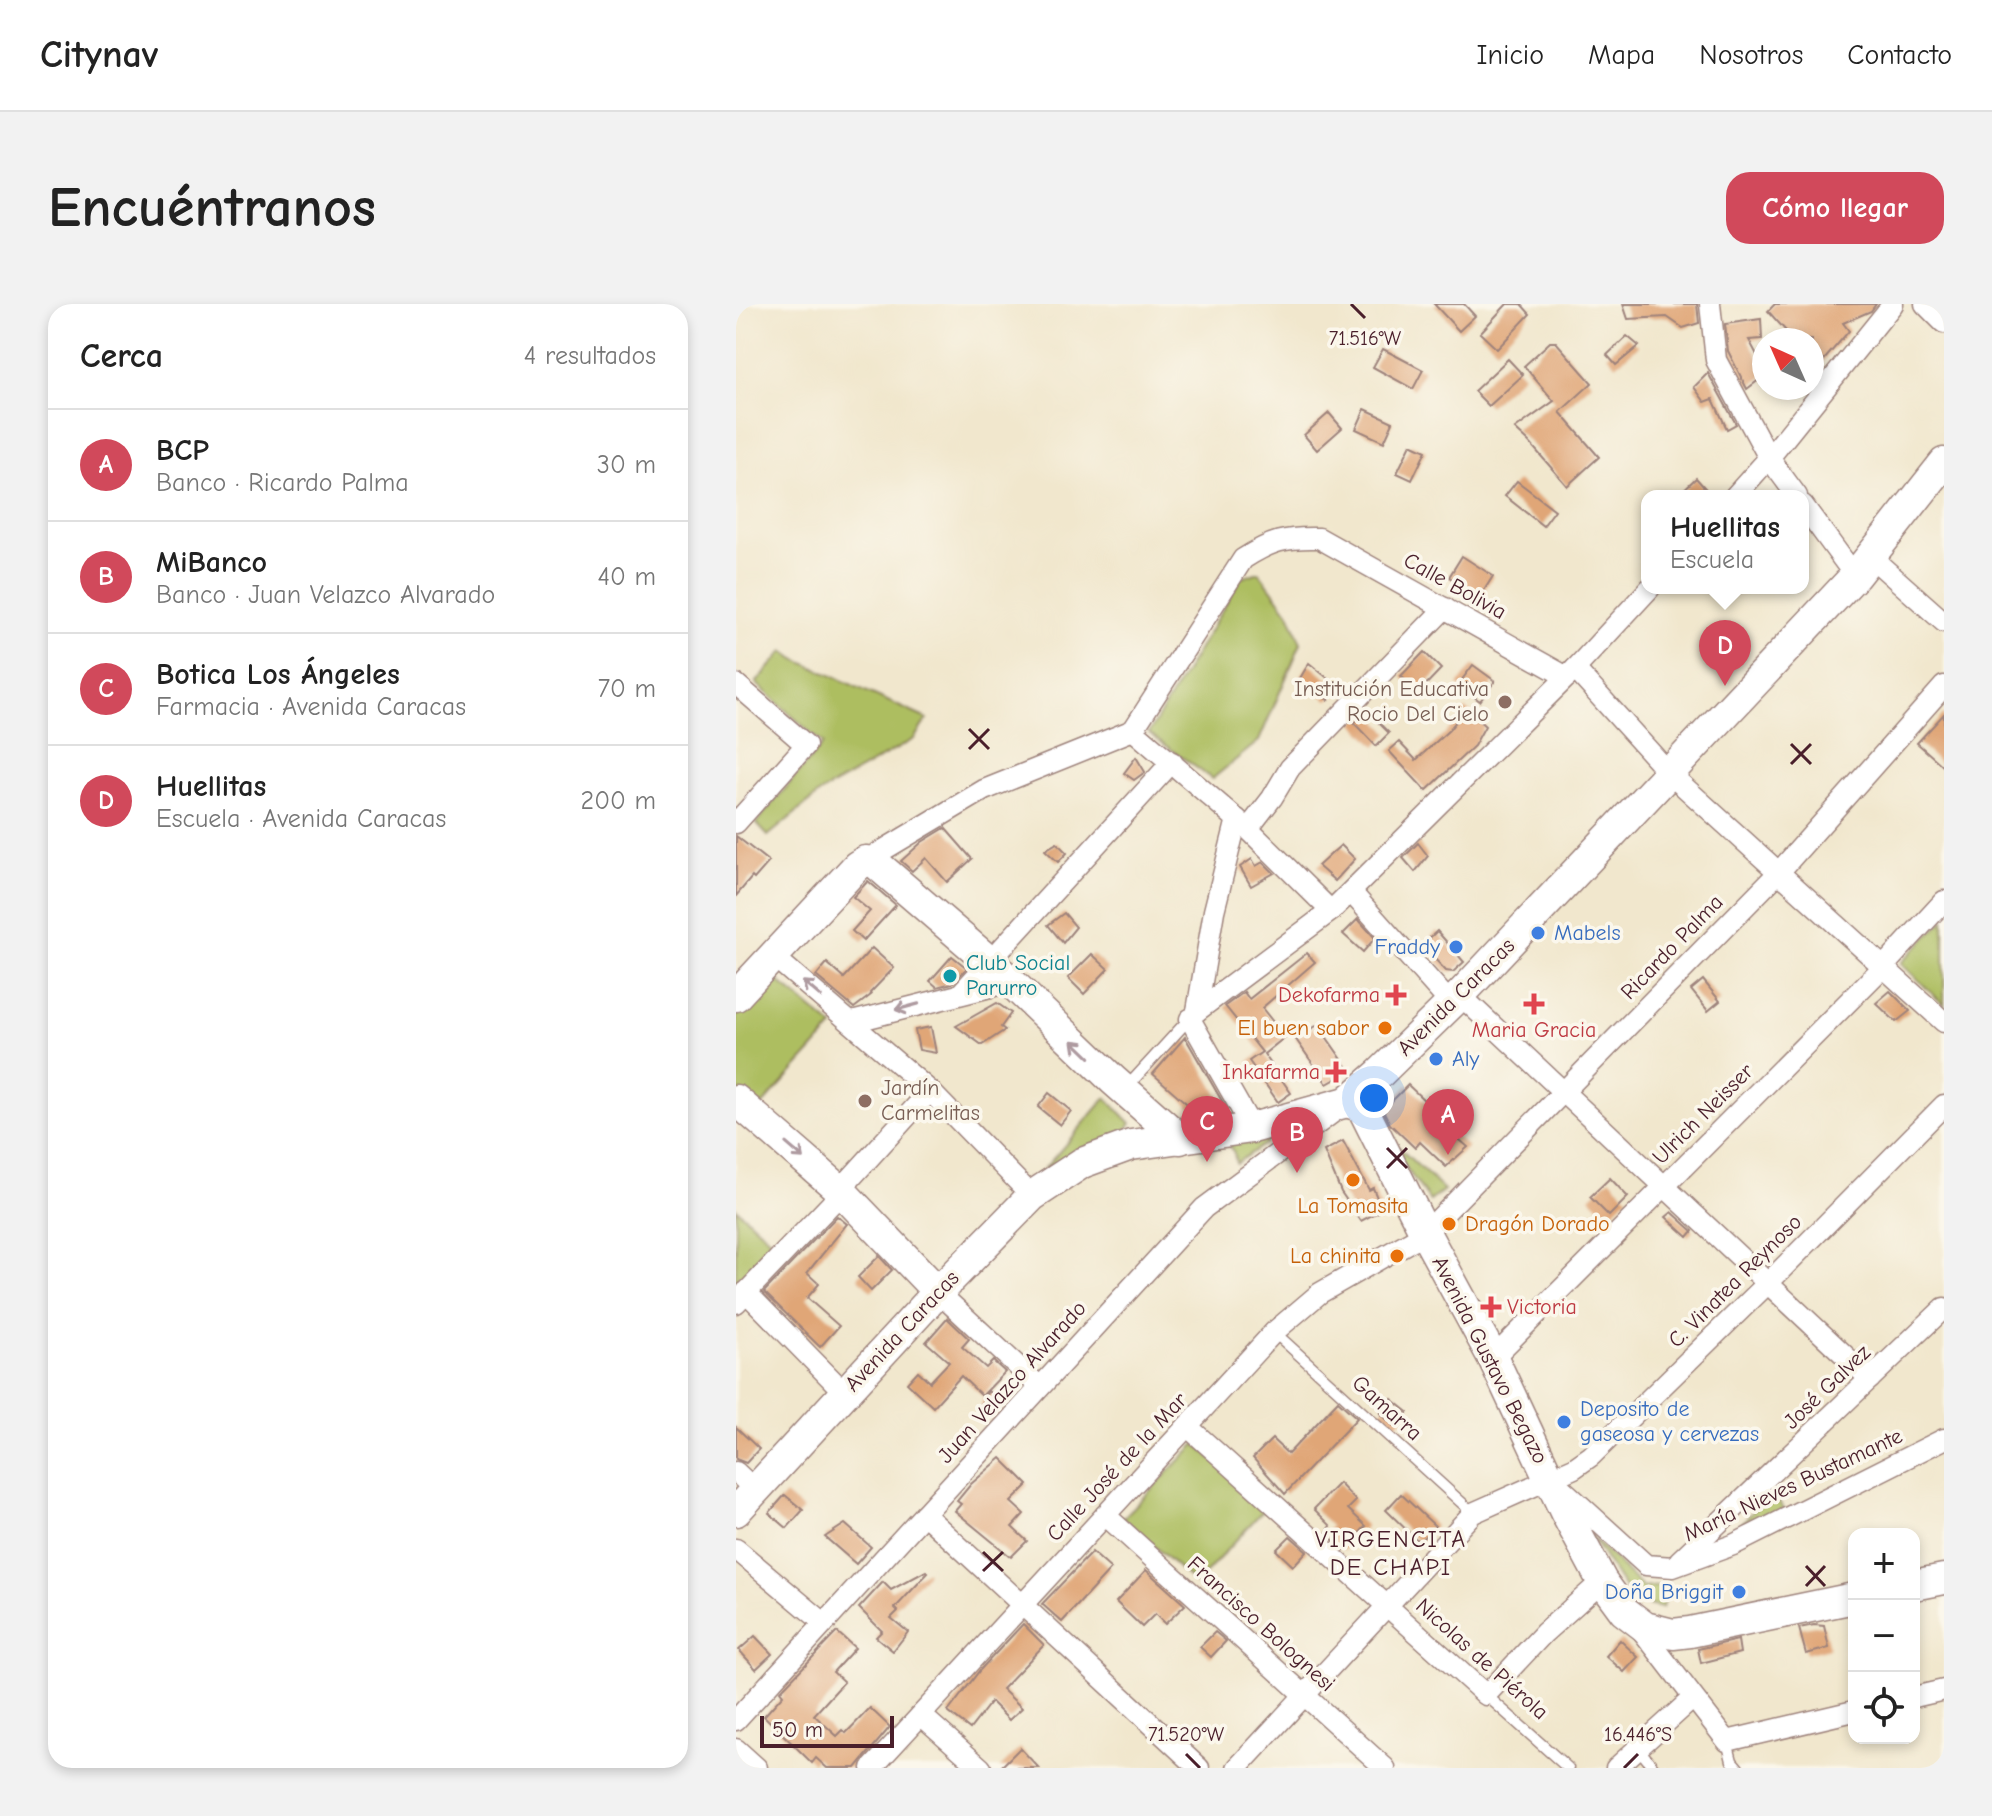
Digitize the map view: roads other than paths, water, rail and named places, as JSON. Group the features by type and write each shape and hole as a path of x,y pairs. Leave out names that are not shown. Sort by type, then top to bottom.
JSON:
{"main road":[{"name":"Avenida Caracas","path":"742,1491 844,1392 1032,1196 1082,1163 1131,1145 1252,1128 1347,1102 1455,1000 1670,774 1863,566 1944,463"},
{"path":"736,996 848,875 865,861 878,863 1000,971 1180,1139"},
{"path":"736,1100 840,1190 938,1292"},
{"name":"Avenida Gustavo Begazo","path":"1347,1102 1362,1107 1425,1233 1493,1358 1602,1581 1634,1620"},
{"path":"1920,1584 1944,1579"},
{"path":"1634,1620 1658,1631 1690,1632 1848,1599"}],"street":[{"path":"1710,304 1716,360 1769,458 1793,490"},
{"path":"1740,490 1893,304"},
{"path":"1925,304 1944,323"},
{"path":"1809,511 1863,566 1944,622"},
{"name":"Calle Bolivia","path":"1133,730 1243,559 1267,543 1291,537 1319,538 1571,673 1670,774 1944,1022"},
{"path":"1193,1015 1331,911 1571,673 1644,594"},
{"path":"1252,1128 1193,1015 1214,911 1242,824 1272,798 1290,768 1445,608"},
{"path":"736,684 806,745 736,823"},
{"name":"Ricardo Palma","path":"1425,1233 1779,872 1944,686"},
{"path":"865,861 984,790 1133,730 1242,824 1331,911"},
{"path":"852,1022 961,993 1000,971 1172,762"},
{"path":"1351,892 1455,1000 1563,1092 1870,1379"},
{"name":"Ulrich Neisser","path":"1493,1358 1883,967 1944,901"},
{"path":"773,956 930,1091 1032,1196"},
{"path":"961,993 1000,971"},
{"path":"844,1392 741,1298 831,1204 840,1190 930,1091"},
{"name":"Juan Velazco Alvarado","path":"736,1720 1204,1208 1347,1102"},
{"name":"C. Vinatea Reynoso","path":"1473,1513 1574,1468 1591,1456 1944,1105"},
{"name":"Calle José de la Mar","path":"872,1768 1274,1332 1320,1293 1425,1233"},
{"path":"938,1292 1040,1387"},
{"name":"José Galvez","path":"1673,1567 1944,1308"},
{"name":"Nicolas de Piérola","path":"1187,1426 1486,1695"},
{"name":"María Nieves Bustamante","path":"1550,1478 1646,1565 1673,1567 1733,1545 1942,1444"},
{"path":"1237,1768 1473,1513"},
{"path":"924,1514 1199,1768"},
{"name":"Francisco Bolognesi","path":"1105,1515 1385,1768"},
{"path":"736,1549 824,1623"},
{"path":"1486,1695 1544,1633 1602,1581"},
{"path":"1634,1620 1727,1741 1848,1712"},
{"path":"1920,1696 1944,1690"},
{"path":"1616,1768 1693,1698"},
{"path":"921,1715 981,1768"},
{"path":"736,1749 757,1768"}],"lane":[{"path":"1124,1090 1193,1015"},
{"name":"Gamarra","path":"1274,1332 1473,1513"},
{"name":"Nicolas de Piérola","path":"1486,1695 1568,1768"},
{"path":"1727,1741 1732,1761 1738,1768"},
{"path":"1638,1748 1654,1768"}],"place":[{"name":"Huellitas","path":"1725,686"},
{"name":"Institución Educativa Rocio Del Cielo","path":"1505,702"},
{"name":"Mabels","path":"1538,933"},
{"name":"Fraddy","path":"1456,947"},
{"name":"Club Social Parurro","path":"950,976"},
{"name":"Dekofarma","path":"1396,995"},
{"name":"Maria Gracia","path":"1534,1004"},
{"name":"El buen sabor","path":"1385,1028"},
{"name":"Aly","path":"1436,1059"},
{"name":"Inkafarma","path":"1336,1072"},
{"name":"Jardín Carmelitas","path":"865,1101"},
{"name":"BCP","path":"1448,1155"},
{"name":"Botica Los Ángeles","path":"1207,1162"},
{"name":"MiBanco","path":"1297,1173"},
{"name":"La Tomasita","path":"1353,1180"},
{"name":"Dragón Dorado","path":"1449,1224"},
{"name":"La chinita","path":"1397,1256"},
{"name":"Victoria","path":"1491,1307"},
{"name":"Deposito de gaseosa y cervezas","path":"1564,1422"},
{"name":"Doña Briggit","path":"1739,1592"}],"district":[{"name":"VIRGENCITA DE CHAPI","path":"1391,1553"}]}
